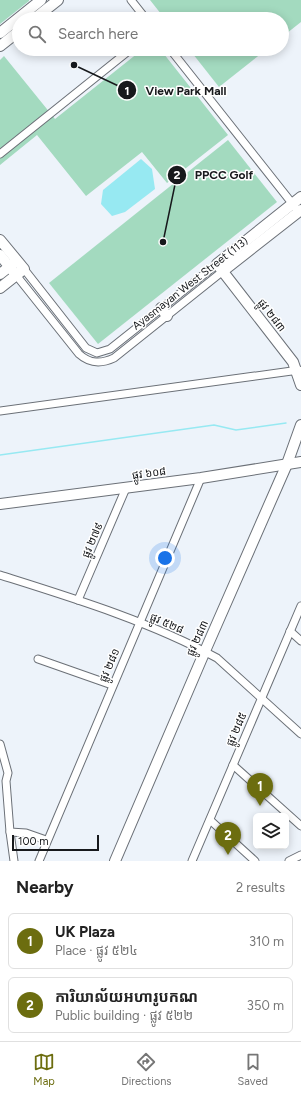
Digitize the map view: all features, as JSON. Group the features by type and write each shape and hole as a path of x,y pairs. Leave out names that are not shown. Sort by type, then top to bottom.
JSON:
{"street":[{"path":"27,12 42,0"},
{"path":"43,12 58,0"},
{"path":"131,0 140,12"},
{"path":"0,33 12,24"},
{"path":"0,46 12,37"},
{"path":"0,154 122,56"},
{"path":"176,56 298,210"},
{"name":"Ayasmayan West Street (113)","path":"20,272 79,354 89,361 106,362 114,358 164,312 220,267 298,210 301,197"},
{"path":"0,240 13,264 20,272 0,288"},
{"path":"0,255 13,264"},
{"path":"0,274 13,264"},
{"name":"ផ្លូវ ២៨៣","path":"220,267 299,370 301,385"},
{"name":"Ayasmayan West Street (113)","path":"20,272 86,348 97,353 110,349 164,312"},
{"path":"0,411 299,370"},
{"name":"ផ្លូវ ២៨៣","path":"115,861 287,464 301,425"},
{"name":"ផ្លូវ ៦០៨","path":"0,504 201,478 301,462"},
{"name":"ផ្លូវ ២៨១","path":"38,861 201,478"},
{"name":"ផ្លូវ ២៧៩","path":"78,600 126,488"},
{"name":"ផ្លូវ ៥២៨","path":"0,575 78,600 139,622 205,651 217,658 262,697 301,734"},
{"name":"ផ្លូវ ២៨៥","path":"192,861 301,606"},
{"path":"290,631 301,641"},
{"path":"38,659 112,686"},
{"path":"0,744 8,774 6,781 14,861"},
{"path":"233,765 301,826"},
{"path":"210,820 255,861"},
{"path":"10,832 26,833 46,840"},
{"path":"289,861 301,855"}],"green space":[{"path":"0,0 29,0 15,12 12,12 12,14 0,24"},
{"path":"150,0 301,0 301,22 289,31 289,12 159,12"},
{"path":"4,56 55,119 134,56 166,56 228,135 167,183 142,152 86,196 37,135 0,165 0,60"},
{"path":"195,56 258,56 219,87"},
{"path":"228,140 277,202 98,344 49,283"}],"water":[{"path":"141,159 152,169 155,189 125,212 112,216 101,204 103,190"}],"waterway":[{"path":"0,455 214,425 236,430 286,423"}],"place":[{"name":"View Park Mall","path":"74,65"},
{"name":"PPCC Golf","path":"163,242"},
{"name":"UK Plaza","path":"260,806"},
{"name":"ការិយាល័យអហារូបកណ","path":"228,855"}]}
